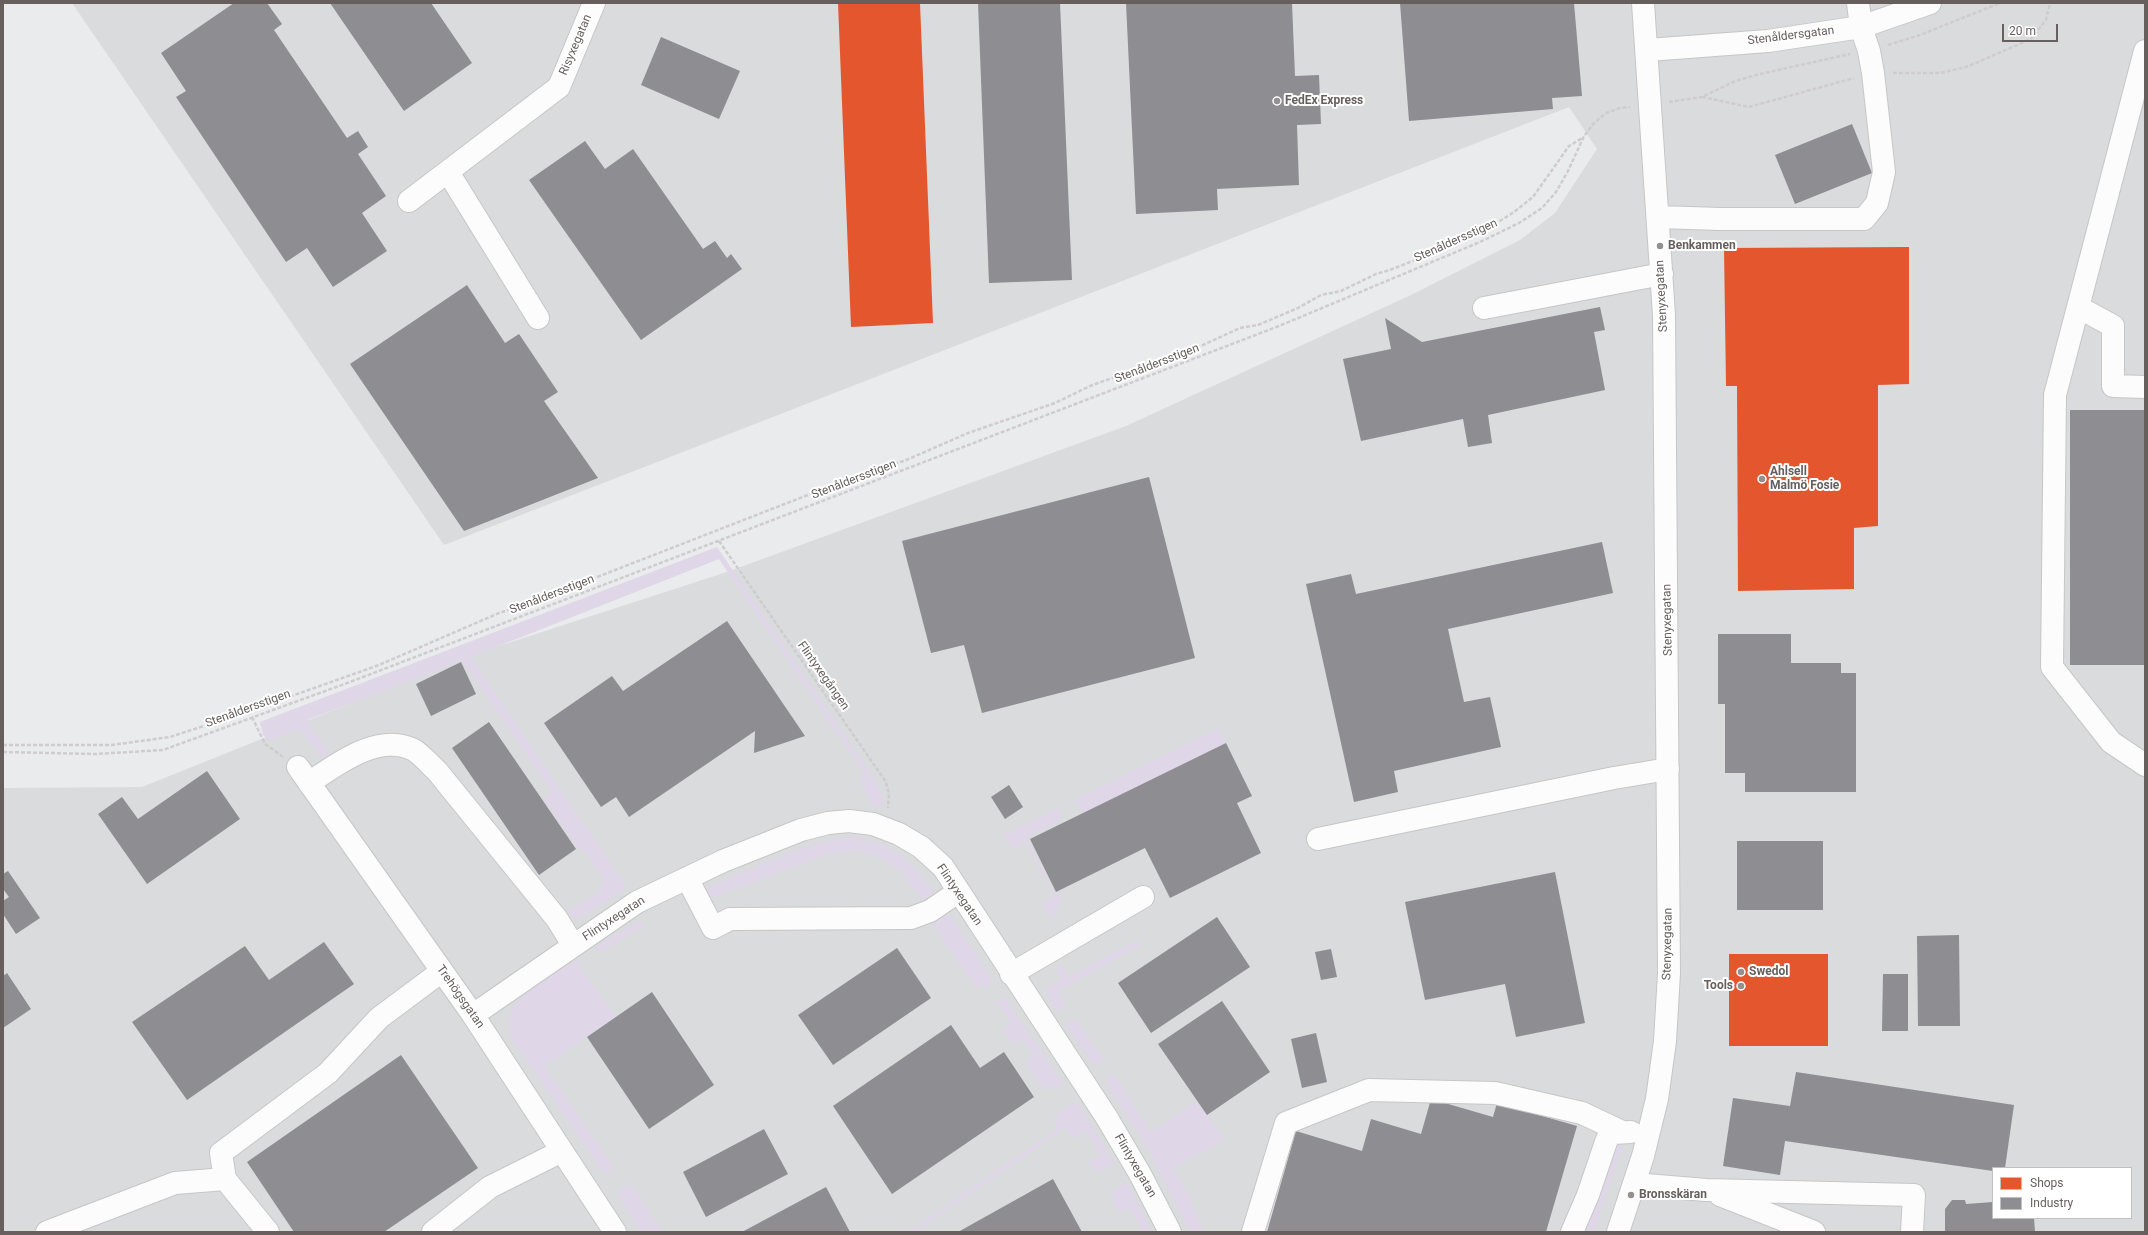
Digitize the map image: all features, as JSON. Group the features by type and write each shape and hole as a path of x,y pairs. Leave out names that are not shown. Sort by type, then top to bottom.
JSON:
{"street":[{"name":"Risyxegatan","path":"448,172 559,87 594,3"},
{"name":"Stenyxegatan","path":"1618,1232 1634,1184 1657,1099 1665,1041 1669,973 1664,316 1644,3"},
{"path":"1658,217 1720,219 1864,219 1877,203 1884,172 1869,51 1861,27 1858,3"},
{"name":"Stenåldersgatan","path":"1648,50 1768,41 1861,27 1930,3"},
{"path":"2145,51 2055,395 2052,667 2111,742 2145,765"},
{"path":"409,201 448,172 538,318"},
{"path":"1484,308 1662,274"},
{"path":"2078,307 2113,326 2113,386 2145,387"},
{"path":"304,775 336,764 373,747 397,745 414,750 447,784 557,919 573,945"},
{"path":"1318,839 1614,778 1668,769"},
{"name":"Trehögsgatan","path":"304,775 473,1015 615,1232"},
{"name":"Flintyxegatan","path":"473,1015 636,902 723,861 801,830 828,823 849,821 874,824 899,834 921,847 943,867 1011,974 1107,1118 1140,1174 1170,1232"},
{"path":"687,878 713,928 730,919 911,918 930,911 958,892"},
{"path":"1011,974 1143,897"},
{"path":"268,1232 225,1179 221,1153 328,1073 379,1018 442,971"},
{"path":"1253,1232 1286,1123 1369,1090 1495,1093 1582,1113 1620,1131 1648,1136"},
{"path":"1572,1232 1588,1195 1607,1140 1613,1133 1620,1131"},
{"path":"433,1232 490,1187 562,1151"},
{"path":"47,1232 175,1183 225,1179"},
{"path":"1634,1184 1706,1190 1914,1194 1912,1232"},
{"path":"1706,1190 1814,1232"}],"path":[{"name":"Stenåldersstigen","path":"3,752 96,754 163,750 252,718 1279,326 1480,242 1519,223 1542,208 1556,192 1568,171 1584,136 1594,123 1606,113 1620,108 1702,97 1735,80 1869,51 1920,35 2000,3"},
{"path":"3,745 112,745 170,737 302,693 379,664 499,613 533,602 872,470 904,461 1005,419 1055,403 1090,386 1203,345 1240,328 1258,325 1298,308 1321,295 1340,291 1376,274 1390,270 1458,242 1492,226 1514,212 1533,197 1569,146 1584,136"},
{"name":"Flintyxegången","path":"719,541 886,782 889,794 889,805 885,828"},
{"path":"252,718 265,744 304,775"}],"shaded area":[{"path":"72,3 2145,3 2145,1232 3,1232 3,788 142,787 471,655 727,572 1126,426 1411,295 1520,240 1555,213 1597,149 1569,107 444,545"},
{"path":"717,547 875,780 883,798 882,807 871,805 859,778 865,775 719,559 471,657 624,883 624,890 577,920 572,918 568,911 598,893 604,880 585,851 577,847 544,800 552,792 462,661 307,720 330,754 323,760 300,730 292,731 268,740 263,735 260,722"},
{"path":"1219,728 1226,743 1083,814 1076,800 1058,809 1062,820 1026,838 1056,896 1063,892 1053,922 1042,904 1054,896 1025,843 1012,849 1003,835"},
{"path":"851,837 878,843 899,854 917,870 934,892 922,900 913,887 893,866 870,854 857,851 826,855 714,897 706,895 705,889 796,850 815,844"},
{"path":"942,915 950,915 992,979 986,989 983,983 976,988 933,925"},
{"path":"640,920 644,926 599,953 595,947"},
{"path":"1137,940 1140,946 1058,991 1066,1004 1057,1011 1051,1003 1046,990 1061,978 1056,969 1061,965 1069,977"},
{"path":"577,959 581,964 579,966 616,1017 545,1066 613,1167 605,1175 511,1038 509,1030 512,1010 519,1000"},
{"path":"1005,998 1063,1084 1054,1090 1051,1085 1044,1090 1025,1062 1034,1056 1023,1039 1013,1045 1003,1029 1011,1023 996,1001"},
{"path":"1072,1020 1077,1020 1101,1055 1103,1061 1096,1065 1092,1063 1068,1028 1068,1024"},
{"path":"1114,1074 1151,1132 1197,1101 1225,1140 1173,1168 1189,1195 1203,1232 1190,1232 1145,1143 1107,1085 1106,1079 1110,1075"},
{"path":"1073,1103 1079,1105 1115,1164 1101,1171 1094,1170 1088,1162 1100,1154 1085,1131 1073,1138 1066,1128 914,1232 907,1232 1056,1130 1057,1114"},
{"path":"1624,1141 1594,1232 1586,1232 1611,1156 1616,1148"},
{"path":"1127,1182 1152,1232 1139,1232 1142,1230 1131,1210 1117,1213 1112,1193 1115,1189"},
{"path":"628,1184 631,1189 633,1187 662,1232 641,1232 619,1196 620,1190"}],"building: Shops":[{"path":"838,3 920,3 933,323 851,327"},
{"path":"1909,247 1909,384 1878,385 1878,526 1854,528 1854,589 1738,591 1737,386 1726,386 1724,248"},
{"path":"1729,954 1828,954 1828,1046 1729,1046"}],"building: Industry":[{"path":"234,3 267,3 282,24 274,30 347,138 358,131 368,147 358,154 386,196 362,213 387,251 333,287 307,248 286,262 176,97 186,91 161,53"},
{"path":"330,3 431,3 472,63 404,111"},
{"path":"978,3 1060,3 1072,280 989,283"},
{"path":"1126,3 1292,3 1295,76 1319,75 1321,124 1297,125 1299,185 1217,189 1218,210 1136,214"},
{"path":"1400,3 1574,3 1582,96 1552,98 1553,109 1409,121"},
{"path":"661,37 740,71 719,119 641,85"},
{"path":"1852,124 1872,173 1795,204 1775,155"},
{"path":"585,141 605,169 633,149 703,249 715,241 727,258 731,254 742,269 641,340 529,180"},
{"path":"467,285 505,343 519,334 558,392 544,401 598,478 464,531 350,364"},
{"path":"1600,307 1605,330 1594,332 1605,390 1488,415 1492,443 1468,447 1463,419 1361,441 1343,359 1391,349 1385,318 1422,342"},
{"path":"2070,410 2145,410 2145,665 2070,665"},
{"path":"1149,477 1195,658 982,713 964,645 931,653 902,541"},
{"path":"1602,542 1613,593 1448,629 1464,702 1490,697 1501,747 1394,771 1398,792 1354,802 1306,584 1351,574 1356,594"},
{"path":"727,621 805,736 754,753 755,731 629,817 616,797 601,807 544,723 612,676 623,691"},
{"path":"1718,634 1791,634 1791,663 1841,663 1841,673 1856,673 1856,792 1745,792 1745,773 1725,773 1725,704 1718,704"},
{"path":"461,662 476,694 431,716 416,684"},
{"path":"489,722 576,849 539,875 452,748"},
{"path":"1226,743 1252,796 1237,803 1261,853 1170,898 1145,848 1056,892 1030,839"},
{"path":"207,771 240,819 147,884 98,814 122,797 138,819"},
{"path":"1009,785 1023,807 1005,819 991,797"},
{"path":"1737,841 1823,841 1823,910 1737,910"},
{"path":"8,871 40,918 16,934 3,914 3,901 9,897 3,889 3,874"},
{"path":"1555,872 1585,1023 1516,1037 1505,984 1425,1000 1405,902"},
{"path":"1217,917 1250,967 1151,1033 1118,983"},
{"path":"1959,935 1960,1026 1918,1026 1917,936"},
{"path":"324,942 354,984 187,1100 132,1022 245,946 269,980"},
{"path":"897,948 931,998 833,1065 798,1015"},
{"path":"1331,949 1337,977 1321,980 1315,952"},
{"path":"7,973 31,1009 3,1028 3,976"},
{"path":"1883,974 1908,974 1908,1031 1882,1031"},
{"path":"652,992 714,1085 649,1129 587,1037"},
{"path":"1222,1001 1270,1072 1207,1115 1158,1044"},
{"path":"951,1025 980,1068 1004,1052 1034,1097 892,1194 833,1106"},
{"path":"1316,1033 1327,1082 1302,1088 1291,1039"},
{"path":"401,1055 478,1168 384,1232 294,1232 247,1162"},
{"path":"1796,1072 2014,1105 2005,1167 1992,1167 1992,1171 1785,1141 1780,1175 1723,1166 1733,1098 1790,1106"},
{"path":"1431,1099 1493,1117 1497,1103 1577,1126 1546,1232 1267,1232 1296,1131 1362,1151 1371,1119 1421,1134"},
{"path":"764,1129 788,1174 706,1217 683,1172"},
{"path":"1053,1179 1082,1232 958,1232"},
{"path":"826,1187 850,1232 742,1232"},
{"path":"1952,1200 1965,1200 1966,1204 1992,1202 1992,1219 2034,1219 2035,1232 1945,1232 1945,1209"}],"place":[{"name":"FedEx Express","path":"1277,101"},
{"name":"Benkammen","path":"1660,246"},
{"name":"Ahlsell Malmö Fosie","path":"1762,479"},
{"name":"Swedol","path":"1741,972"},
{"name":"Tools","path":"1741,986"},
{"name":"Bronsskäran","path":"1631,1195"}]}
